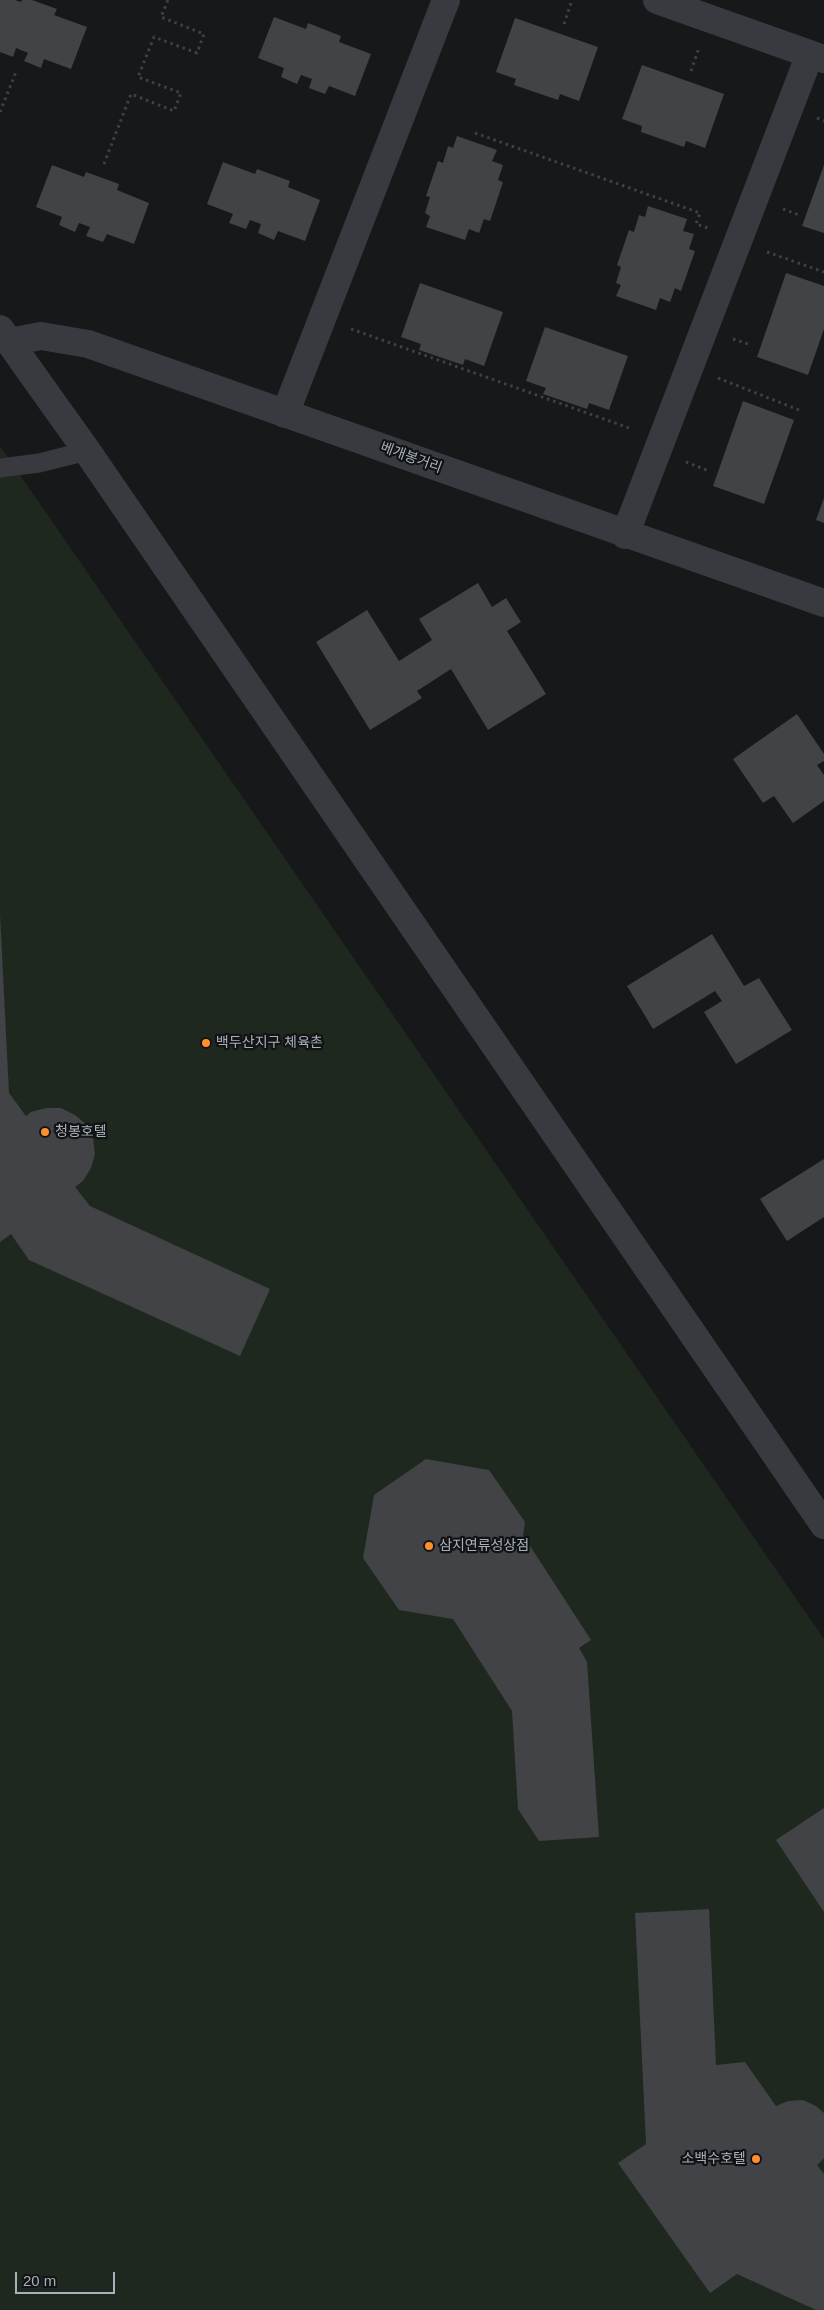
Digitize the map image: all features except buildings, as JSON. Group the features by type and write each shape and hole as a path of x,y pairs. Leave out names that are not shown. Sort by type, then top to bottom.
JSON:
{"street":[{"path":"285,414 446,0"},
{"path":"625,535 738,242 817,56 657,0"},
{"path":"4,336 87,451 824,1525"},
{"name":"베개봉거리","path":"4,336 41,336 88,344 625,535 824,603"}],"lane":[{"path":"0,468 39,463 87,451"}],"path":[{"path":"104,164 131,94 174,111 181,93 138,77 154,37 197,53 204,34 161,17 168,0"},
{"path":"564,24 572,0"},
{"path":"0,112 16,72"},
{"path":"474,133 700,213 696,224 708,228 705,236"},
{"path":"738,242 824,272"},
{"path":"322,318 662,440"},
{"path":"689,367 799,410"}],"shaded area":[{"name":"백두산지구 체육촌","path":"0,446 824,1639 824,2310 0,2310"}],"place":[{"name":"백두산지구 체육촌","path":"206,1043"},
{"name":"청봉호텔","path":"45,1132"},
{"name":"삼지연류성상점","path":"429,1546"},
{"name":"소백수호텔","path":"756,2159"}]}
